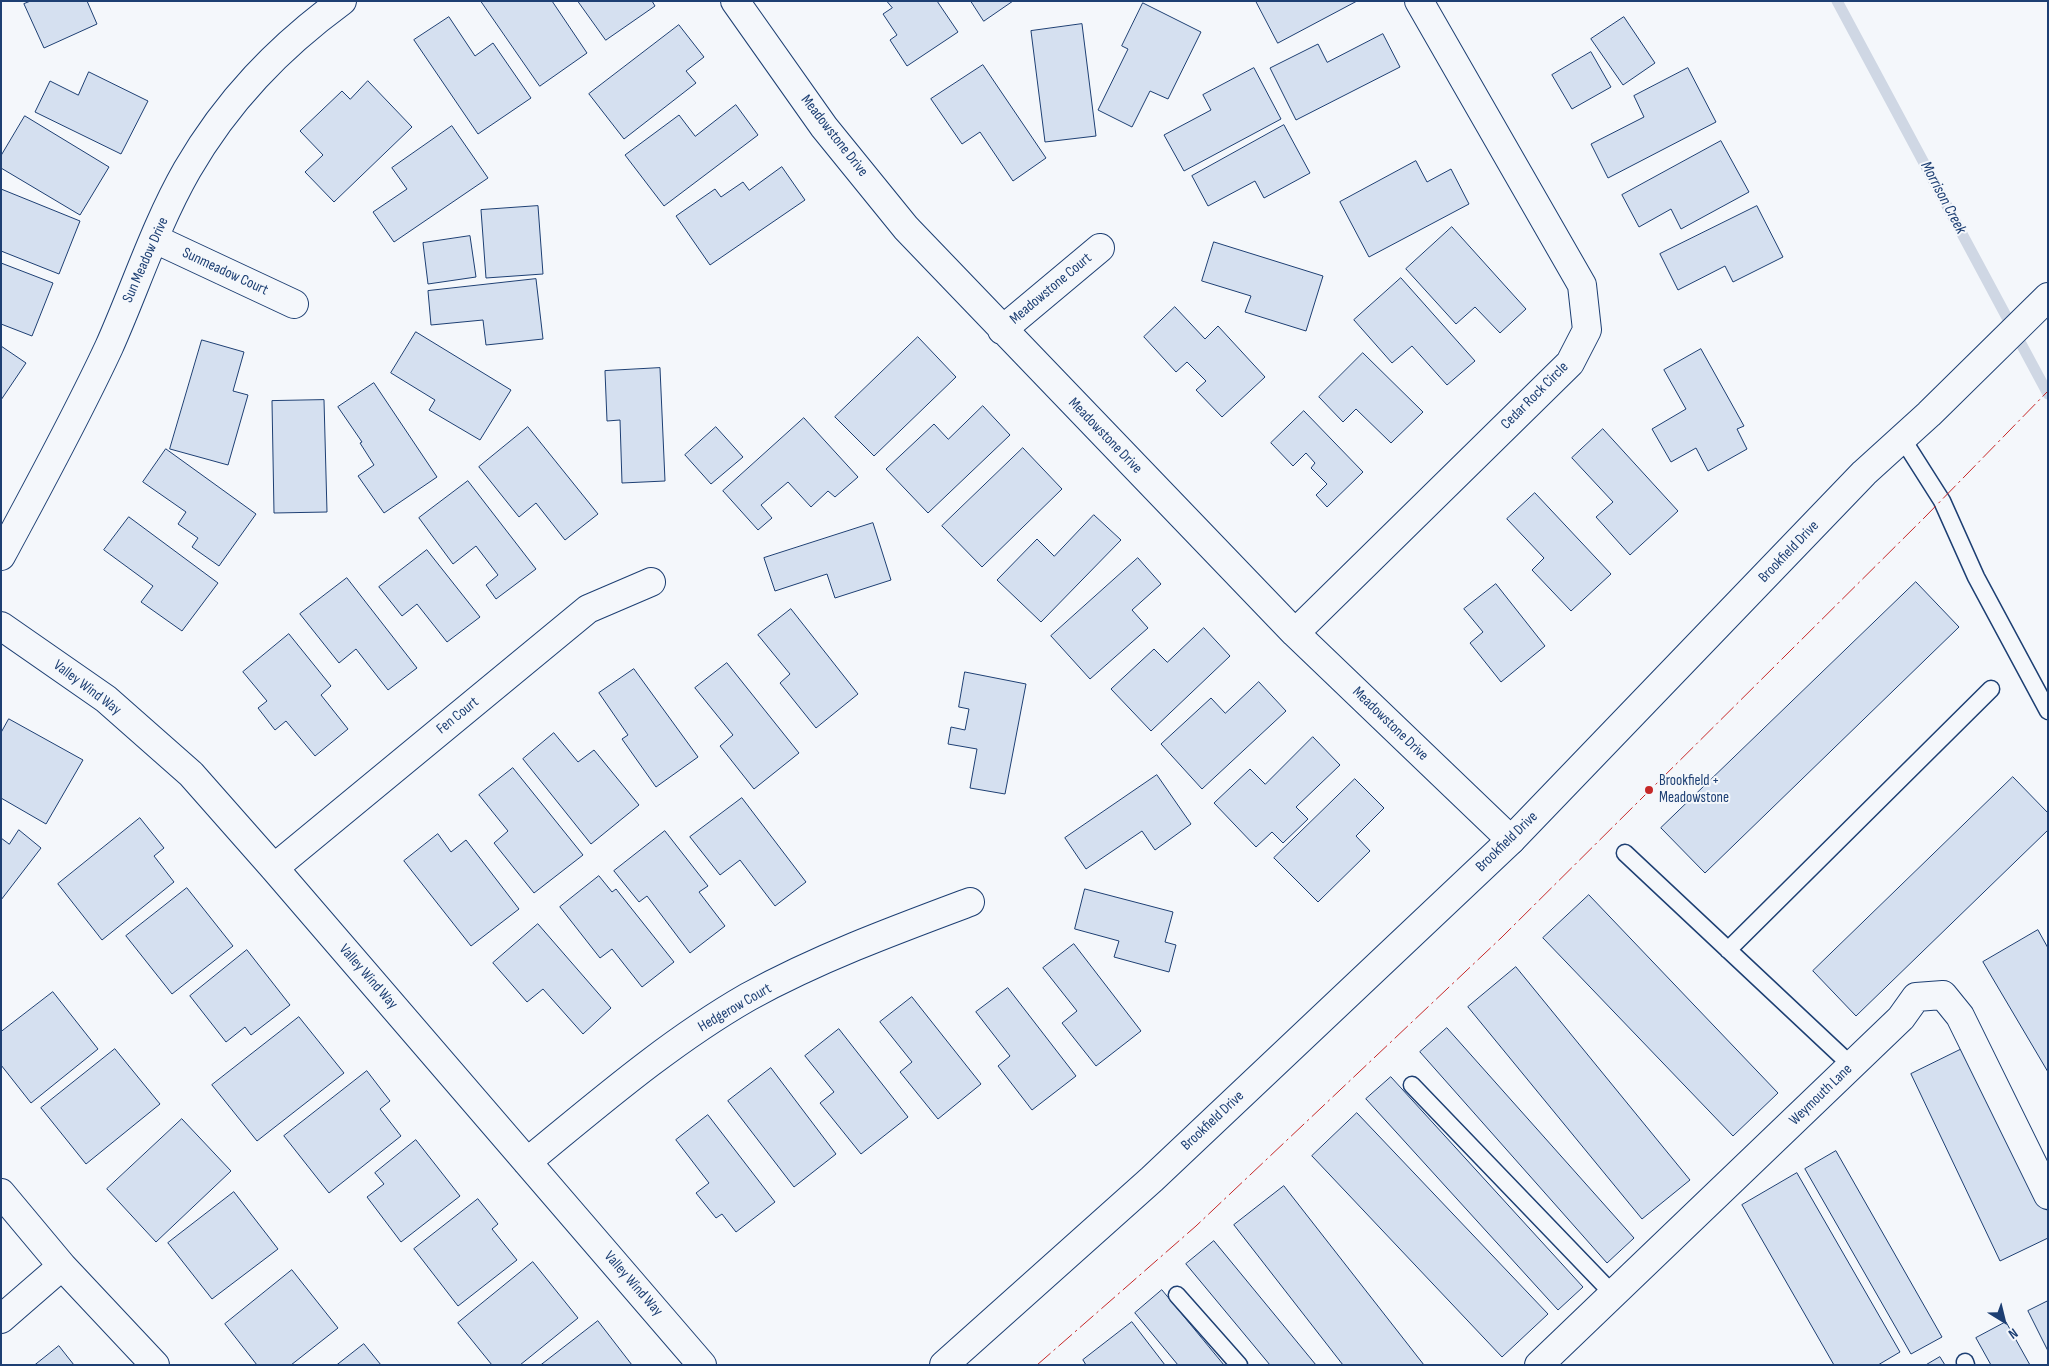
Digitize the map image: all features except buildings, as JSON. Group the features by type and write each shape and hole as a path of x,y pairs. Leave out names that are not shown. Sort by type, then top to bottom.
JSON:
{"street":[{"name":"Sun Meadow Drive","path":"1,556 79,411 110,346 155,239 187,171 220,119 255,77 306,28 342,1"},
{"name":"Meadowstone Drive","path":"735,1 824,127 906,228 1002,330 1295,632 1510,840"},
{"name":"Cedar Rock Circle","path":"1295,632 1570,363 1587,330 1582,285 1419,1"},
{"name":"Sunmeadow Court","path":"155,239 294,304"},
{"name":"Meadowstone Court","path":"1002,330 1100,248"},
{"name":"Brookfield Drive","path":"944,1365 1152,1179 1510,840 1864,473 1928,414 2048,297"},
{"name":"Fen Court","path":"274,868 588,609 651,582"},
{"name":"Valley Wind Way","path":"1,626 113,705 191,774 702,1365"},
{"name":"Hedgerow Court","path":"527,1162 674,1044 748,997 848,948 970,902"},
{"name":"Weymouth Lane","path":"1539,1365 1902,1018 1916,997 1943,996 1960,1016 2048,1195"},
{"path":"1,1193 62,1266 155,1365"},
{"path":"1,1319 62,1266"}],"lane":[{"path":"1902,438 1942,501 1976,577 2048,711"},
{"path":"1728,950 1991,689"},
{"path":"1625,853 1852,1066"},
{"path":"1412,1085 1613,1294"},
{"path":"1176,1295 1239,1365"}],"waterway":[{"name":"Morrison Creek","path":"1837,1 2048,394"}],"power":[{"path":"1037,1365 1196,1226 1501,938 1925,517 2048,391"}],"place":[{"name":"Brookfield + Meadowstone","path":"1649,790"}]}
